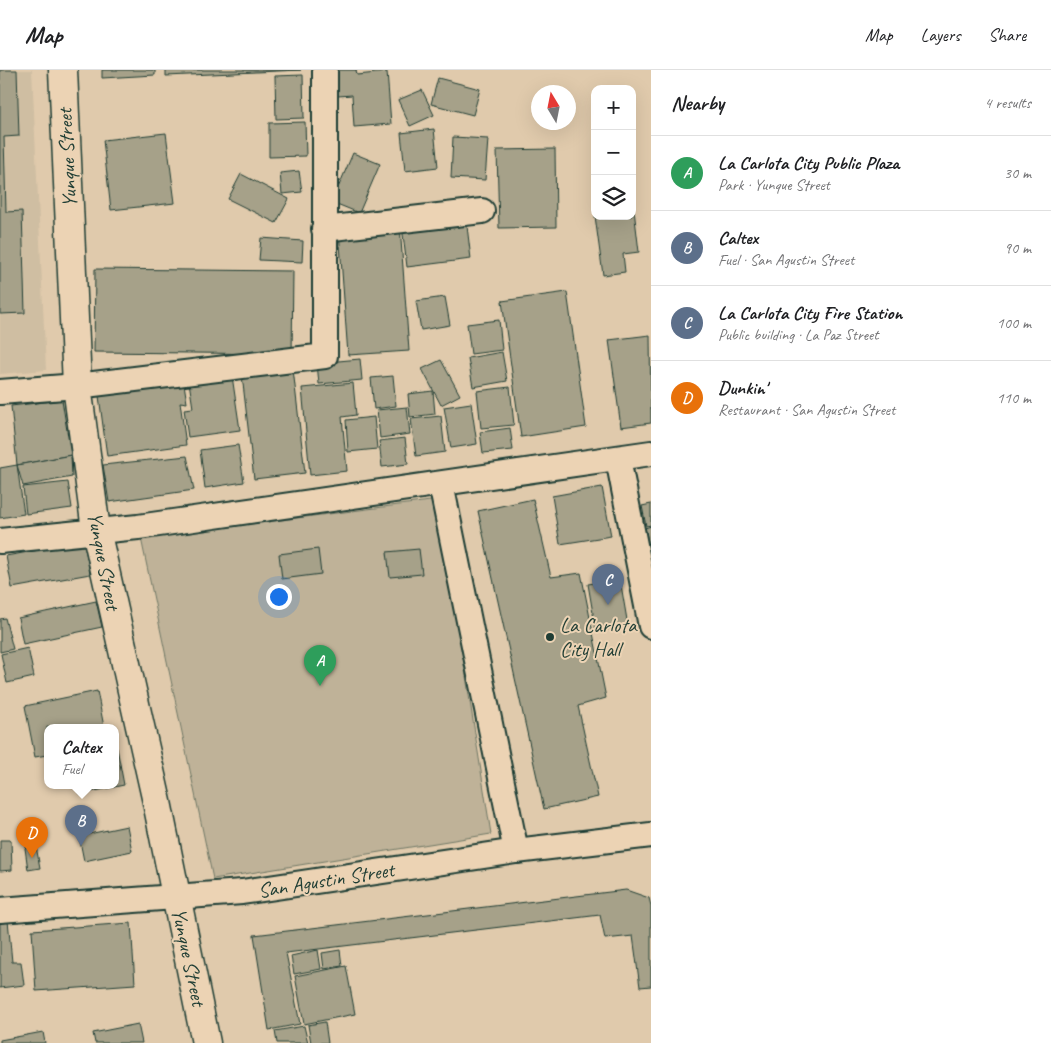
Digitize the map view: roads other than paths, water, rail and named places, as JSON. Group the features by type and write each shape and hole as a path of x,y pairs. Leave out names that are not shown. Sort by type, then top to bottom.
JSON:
{"main road":[{"name":"Yunque Street","path":"63,70 77,386 96,530 177,898 206,1043"}],"street":[{"path":"0,392 77,386 325,356 325,70"},
{"path":"324,230 482,211"},
{"path":"0,541 138,526 651,453"},
{"path":"618,459 651,626"},
{"path":"441,484 516,851"},
{"name":"San Agustin Street","path":"0,910 242,892 516,851 651,835"}],"place":[{"name":"La Carlota City Fire Station","path":"608,605"},
{"name":"La Carlota City Hall","path":"550,637"},
{"name":"La Carlota City Public Plaza","path":"320,686"},
{"name":"Caltex","path":"81,846"},
{"name":"Dunkin'","path":"32,858"}]}
